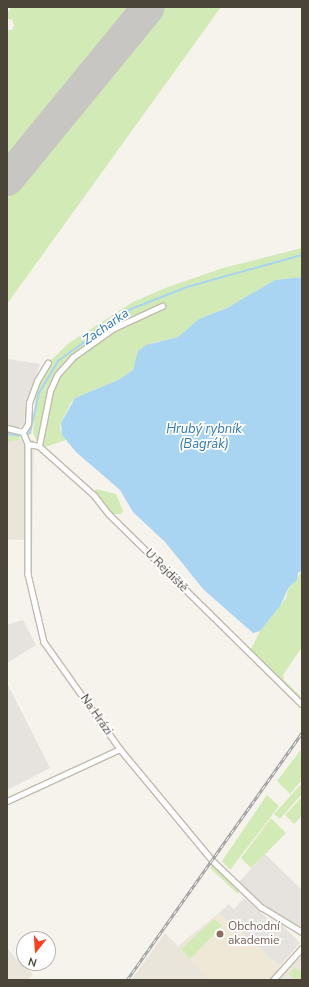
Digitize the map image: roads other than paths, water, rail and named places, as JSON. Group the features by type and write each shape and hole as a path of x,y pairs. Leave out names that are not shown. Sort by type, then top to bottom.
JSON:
{"street":[{"path":"27,442 39,446 43,422 57,375 73,357 114,328 162,306"},
{"path":"7,428 23,432 28,424 29,403 37,380 48,363"},
{"name":"Na Hrázi","path":"23,432 27,442 28,574 36,615 44,642 120,749 207,855 236,885 261,907 302,932"},
{"name":"U Rejdiště","path":"39,446 94,495 120,525 302,704"},
{"path":"7,801 120,749"},
{"path":"273,980 302,948"}],"water":[{"name":"Hrubý rybník (Bagrák)","path":"302,277 302,570 298,573 297,580 289,587 280,606 260,631 253,633 204,590 165,542 133,512 120,490 76,452 62,435 61,423 75,398 118,380 133,370 138,351 146,345 178,337 199,319 227,308 275,280"}],"waterway":[{"name":"Zacharka","path":"7,434 24,436 30,433 39,393 58,361 129,310 187,287 302,255"}],"railway":[{"path":"127,980 302,733"}],"place":[{"name":"Obchodní akademie","path":"220,934"}]}
